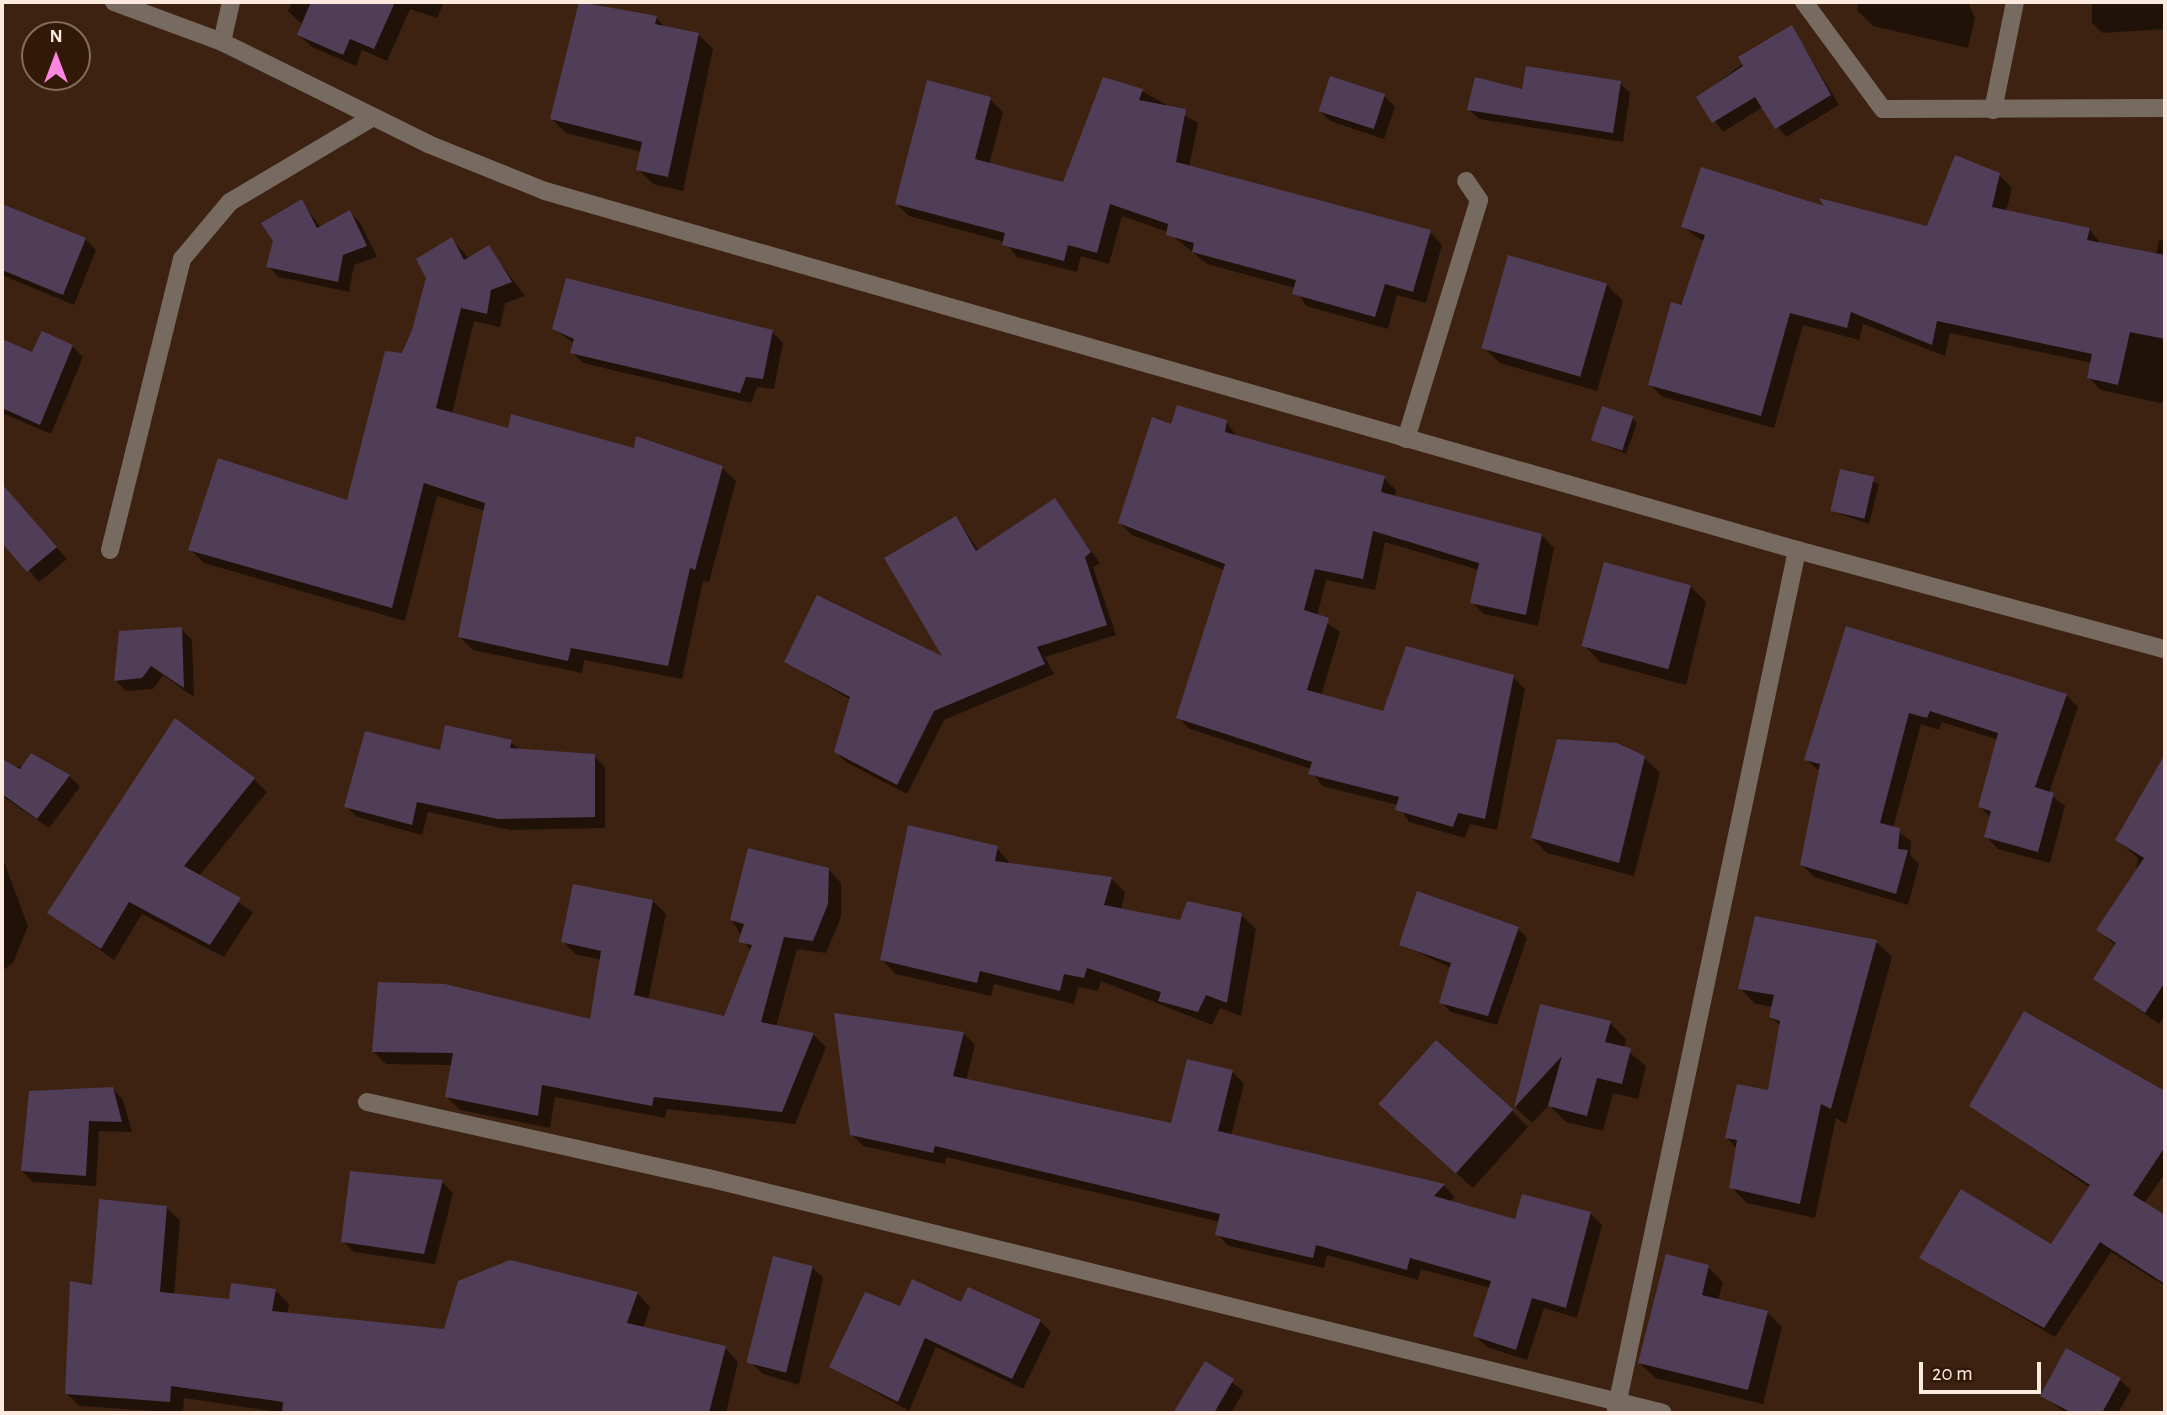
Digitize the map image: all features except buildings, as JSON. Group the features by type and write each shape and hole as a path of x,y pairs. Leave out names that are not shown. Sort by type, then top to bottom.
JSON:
{"street":[{"path":"114,2 222,42 373,117 545,191 1797,550 2165,649"},
{"path":"222,42 231,2"},
{"path":"1804,2 1883,109 2165,108"},
{"path":"1993,110 2015,2"},
{"path":"110,550 182,259 230,202 373,117"},
{"path":"1406,439 1479,200 1466,181"},
{"path":"1615,1406 1713,965 1797,550"},
{"path":"368,1102 735,1184 1615,1406 1663,1413"}]}
